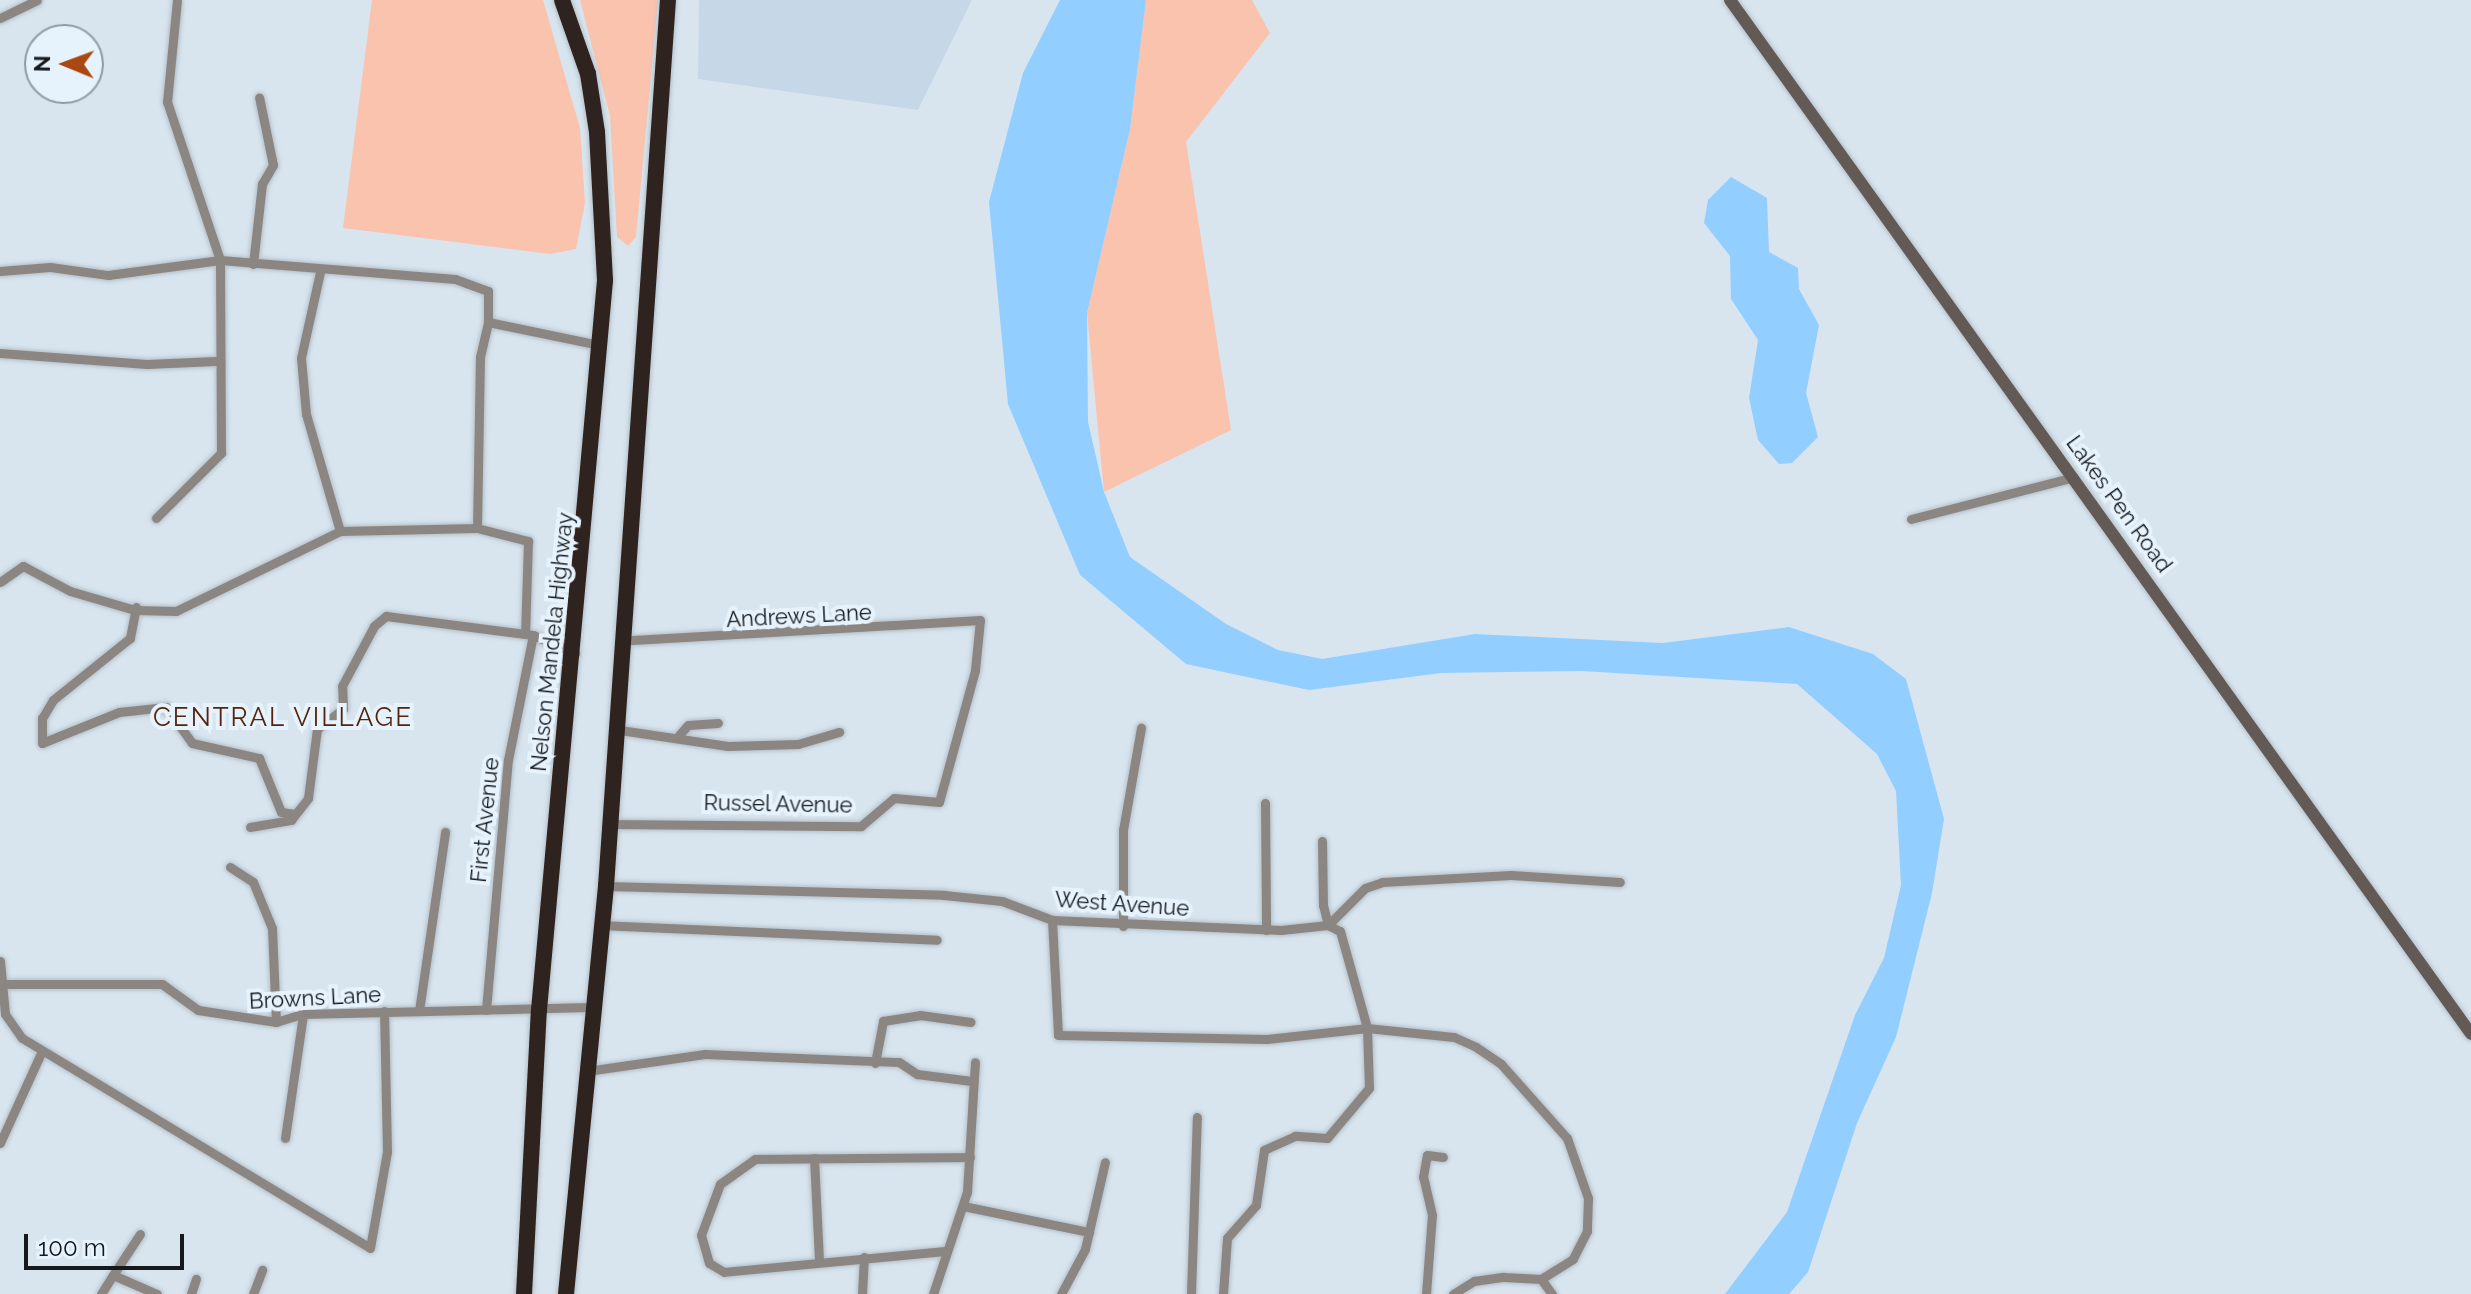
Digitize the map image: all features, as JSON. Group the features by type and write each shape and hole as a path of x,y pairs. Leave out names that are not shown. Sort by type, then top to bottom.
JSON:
{"highway":[{"name":"Nelson Mandela Highway","path":"524,1294 539,1010 575,654 596,354 600,161 588,74 562,0"},
{"path":"566,1294 590,1007 606,886 619,641 668,0"}],"street":[{"path":"0,18 37,0"},
{"path":"156,518 221,453 216,361 220,260 167,102 177,0"},
{"name":"Lakes Pen Road","path":"1730,0 2471,1034"},
{"path":"253,264 262,184 273,165 259,97"},
{"path":"0,271 50,267 108,275 220,260 320,272 476,283 488,291 488,322 480,357 477,528 340,531 176,611 136,607 70,591 23,566 0,582"},
{"path":"320,272 301,358 306,414 340,531"},
{"path":"488,322 596,354"},
{"path":"0,353 147,364 216,361"},
{"path":"1911,519 2074,477"},
{"name":"First Avenue","path":"477,528 528,541 529,634 508,760 486,1010"},
{"path":"136,607 130,638 53,700 42,718 42,743 119,712 166,707 192,743 259,758 281,812 295,814"},
{"path":"250,827 295,814 308,798 317,729 343,709 342,686 374,626 402,615 529,634 575,654"},
{"name":"Andrews Lane","path":"619,641 980,620 975,670 939,802"},
{"path":"679,735 688,725 718,723"},
{"path":"1123,926 1123,830 1141,728"},
{"path":"613,729 679,735 692,744 754,746 839,732"},
{"name":"Russel Avenue","path":"607,824 861,826 894,798 939,802"},
{"path":"1265,803 1266,930"},
{"path":"419,1011 445,832"},
{"path":"1322,841 1319,881 1328,925"},
{"path":"230,867 253,882 272,928 276,1022"},
{"path":"1328,925 1365,888 1382,882 1511,875 1620,882"},
{"name":"West Avenue","path":"606,886 944,895 1002,901 1052,920 1123,926 1266,930 1328,925"},
{"path":"1052,920 1058,1035 1267,1039 1367,1028 1454,1037 1476,1047 1560,1128 1588,1198 1587,1231 1573,1259 1541,1279 1474,1281 1453,1294"},
{"path":"599,925 937,940"},
{"path":"1223,1294 1227,1238 1256,1205 1264,1150 1295,1136 1327,1138 1369,1088 1367,1028 1340,931 1328,925"},
{"path":"0,961 5,1014 41,1053 370,1248 387,1152 384,1011"},
{"name":"Browns Lane","path":"4,984 162,984 198,1010 276,1022 303,1014 590,1007"},
{"path":"285,1138 303,1014"},
{"path":"875,1063 883,1021 920,1015 971,1022"},
{"path":"0,1143 41,1053"},
{"path":"584,1071 635,1068 677,1054 875,1063 972,1081"},
{"path":"933,1294 945,1251 963,1206 970,1157 975,1062"},
{"path":"1191,1294 1197,1117"},
{"path":"1426,1294 1432,1215 1423,1177 1427,1155 1443,1157"},
{"path":"945,1251 724,1272 709,1263 701,1235 710,1198 733,1171 755,1159 970,1157"},
{"path":"814,1158 819,1262"},
{"path":"1061,1294 1089,1232 1105,1162"},
{"path":"963,1206 1089,1232"},
{"path":"101,1294 140,1234"},
{"path":"862,1294 864,1257"},
{"path":"253,1294 262,1270"},
{"path":"113,1275 157,1294"},
{"path":"191,1294 196,1279"},
{"path":"1541,1279 1552,1294"}],"shaded area":[{"path":"372,0 543,0 580,128 585,203 576,249 550,254 343,228"},
{"path":"580,0 658,0 636,237 628,246 617,237 610,116"},
{"path":"699,0 972,0 918,110 698,79"},
{"path":"1146,0 1252,0 1270,33 1186,142 1231,430 1104,492 1087,313 1130,129"}],"water":[{"path":"1060,0 1146,0 1130,129 1087,313 1088,422 1104,492 1130,557 1226,624 1278,650 1322,659 1475,634 1663,643 1789,627 1873,654 1906,679 1944,819 1932,893 1896,1037 1857,1123 1808,1272 1789,1294 1725,1294 1787,1212 1855,1015 1884,958 1901,885 1896,791 1877,754 1797,684 1582,671 1441,673 1309,690 1186,664 1080,575 1008,404 989,202 1023,73"},
{"path":"1731,177 1767,198 1769,252 1798,268 1799,289 1819,325 1806,393 1818,437 1792,463 1779,464 1758,440 1749,398 1758,340 1731,299 1730,256 1704,223 1708,200"}],"district":[{"name":"CENTRAL VILLAGE","path":"283,718"}]}
